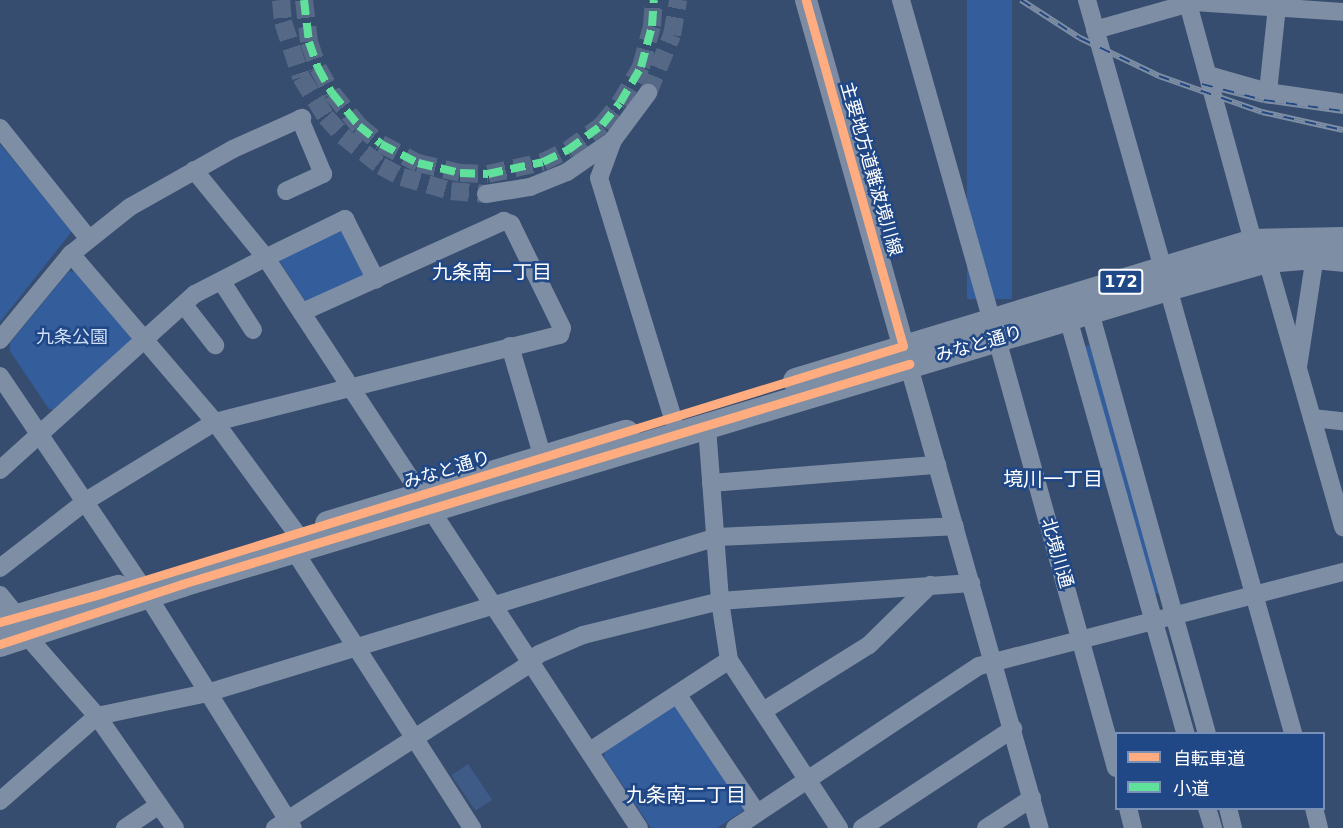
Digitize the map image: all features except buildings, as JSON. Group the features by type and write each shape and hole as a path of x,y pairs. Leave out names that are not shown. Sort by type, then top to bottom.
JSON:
{"highway":[{"name":"みなと通り","path":"426,503 543,458 673,419 994,331 1260,251 1343,240"},
{"name":"みなと通り","path":"1260,251 1343,259"},
{"name":"みなと通り","path":"994,331 1079,315 1165,278"},
{"name":"みなと通り","path":"0,644 15,624 143,589 426,503 707,427 906,355"}],"main road":[{"name":"主要地方道難波境川線","path":"806,0 906,355"}],"street":[{"name":"北境川通","path":"901,0 1115,764"},
{"path":"1087,0 1292,732"},
{"path":"1095,30 1188,2 1323,5 1343,12"},
{"path":"1188,2 1343,527"},
{"path":"1268,92 1282,5"},
{"path":"1208,75 1268,92 1343,103"},
{"path":"648,93 613,140 599,178 673,419"},
{"path":"0,340 71,254 130,207 194,170 301,119 323,174 286,191"},
{"path":"0,128 89,238"},
{"path":"486,194 530,187 567,172 613,140"},
{"path":"194,170 266,258 639,828"},
{"path":"567,172 599,178"},
{"path":"0,470 195,294 266,258 345,219 376,280"},
{"path":"0,568 86,501 215,422 560,334 562,328 511,224 504,221 302,312"},
{"path":"71,254 215,422 296,543 354,646 468,827"},
{"path":"1298,369 1315,256"},
{"path":"222,282 253,330"},
{"path":"184,305 215,345"},
{"path":"1079,315 1173,615 1206,732"},
{"path":"1079,315 1185,732"},
{"path":"510,346 543,458"},
{"path":"906,355 1040,828"},
{"path":"0,376 143,589 285,825 530,661 583,634 720,601 971,583"},
{"path":"1312,418 1343,421"},
{"path":"707,427 720,601 729,660 839,828"},
{"path":"711,483 937,465"},
{"path":"2,794 97,716 207,693 354,646 717,537 955,526"},
{"path":"735,828 976,668 993,661 1080,638 1343,572"},
{"path":"763,711 869,645 930,585"},
{"path":"0,595 15,624 97,716 175,828"},
{"path":"590,751 729,660"},
{"path":"677,694 757,813"},
{"path":"862,828 1013,729"},
{"path":"986,828 1032,798"},
{"path":"125,828 159,805"},
{"path":"1128,810 1133,828"},
{"path":"1208,810 1213,828"},
{"path":"1228,810 1233,828"},
{"path":"1314,810 1319,828"}],"green space":[{"path":"967,0 1012,0 1012,299 967,299"},
{"path":"0,144 72,231 0,322"},
{"path":"339,227 345,230 365,272 363,278 312,303 305,301 280,262 282,256"},
{"name":"九条公園","path":"69,271 76,272 132,336 130,344 56,410 49,409 10,351 10,343"},
{"path":"1092,344 1160,594 1152,593 1083,347"},
{"path":"674,704 746,805 744,810 717,828 651,828 604,757 605,749"}],"shaded area":[{"path":"468,764 492,800 475,811 451,775"}],"tunnel":[{"path":"281,0 283,22 301,77 326,117 343,136 381,166 402,177 451,191 486,194"},
{"path":"304,0 309,42 318,68 332,93 359,126 381,144 418,163 460,173 488,174 543,162 568,150 602,125 620,103 641,67 652,26 654,0"},
{"path":"648,93 672,35 678,0"}],"railway":[{"path":"1021,0 1080,38 1159,76 1262,112 1343,130"},
{"path":"1202,84 1264,100 1343,111"}],"marked path":[{"path":"304,0 309,42 318,68 332,93 359,126 381,144 418,163 460,173 488,174 543,162 568,150 602,125 620,103 641,67 652,26 654,0"}],"cycle path":[{"path":"0,622 103,593 903,346 806,0"},
{"path":"0,644 182,584 909,364"}],"district":[{"name":"九条南一丁目","path":"492,272"},
{"name":"境川一丁目","path":"1053,479"},
{"name":"九条南二丁目","path":"686,795"}]}
